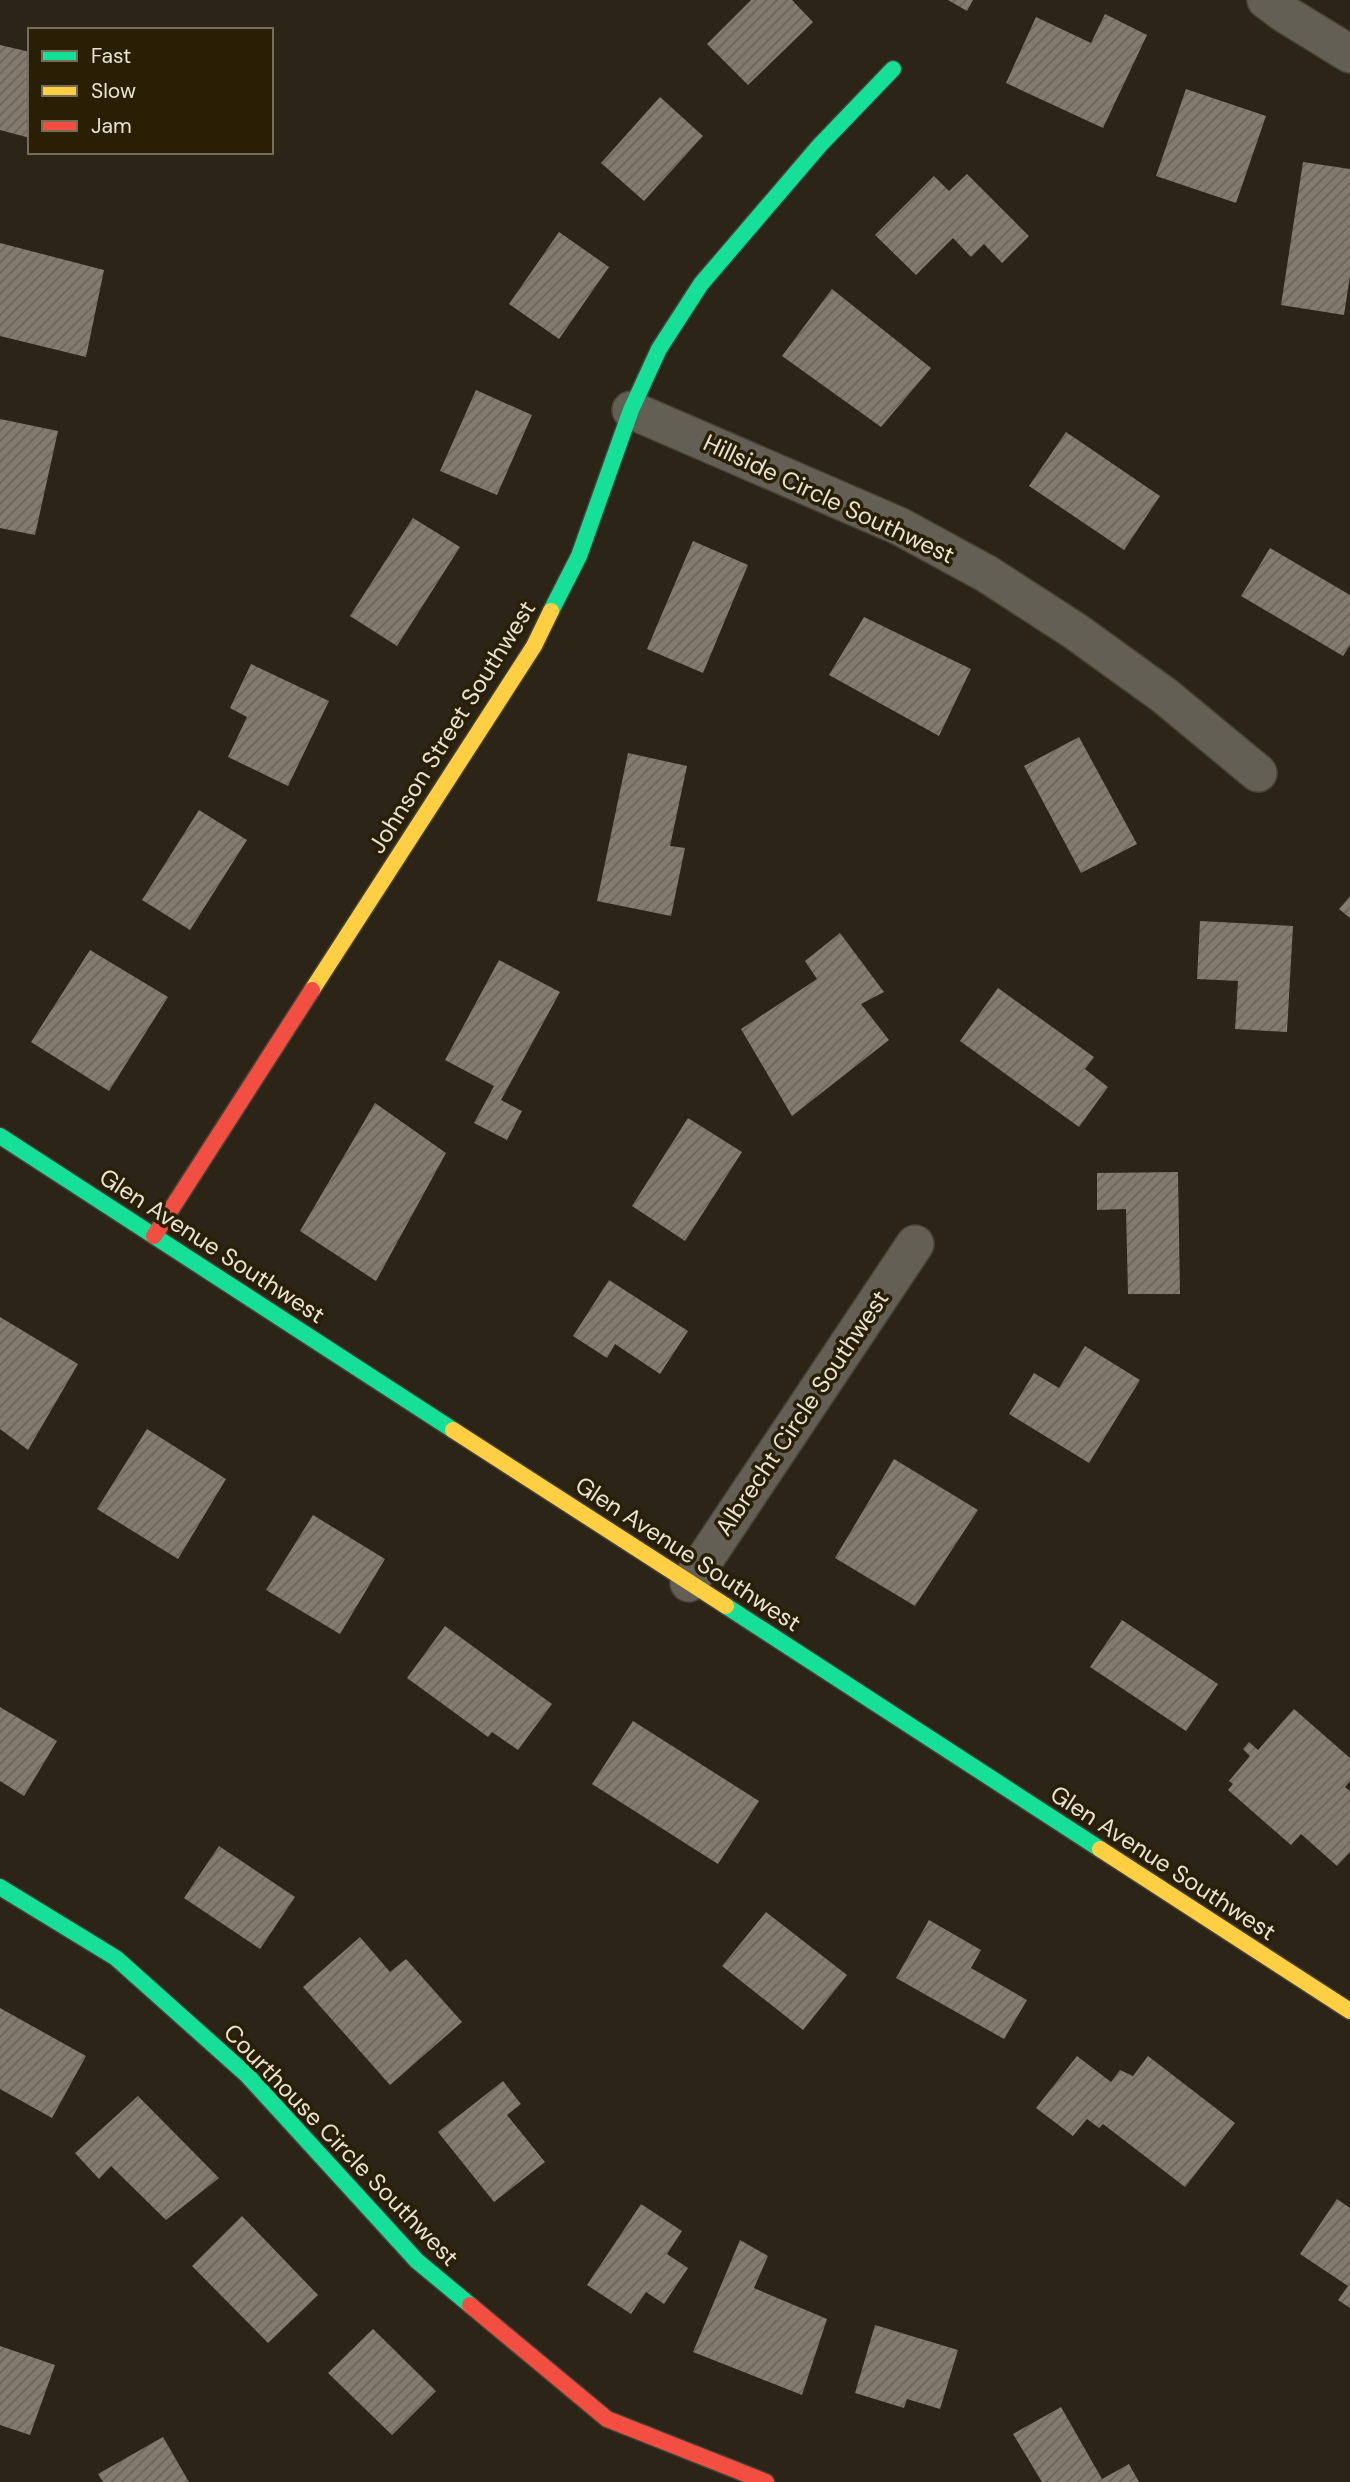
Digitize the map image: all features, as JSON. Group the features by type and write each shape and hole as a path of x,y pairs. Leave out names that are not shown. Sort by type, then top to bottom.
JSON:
{"street":[{"path":"1266,0 1350,54"},
{"name":"Johnson Street Southwest","path":"154,1236 534,646 579,556 631,410 659,349 701,284 820,145 892,69"},
{"name":"Hillside Circle Southwest","path":"631,410 899,526 987,574 1075,631 1166,696 1258,773"},
{"name":"Glen Avenue Southwest","path":"0,1136 1350,2011"},
{"name":"Albrecht Circle Southwest","path":"690,1583 915,1244"},
{"name":"Courthouse Circle Southwest","path":"0,1887 116,1958 247,2076 417,2261 607,2419 766,2482"}],"building":[{"path":"751,0 792,0 813,22 748,85 707,44"},
{"path":"948,0 973,0 967,11"},
{"path":"1105,14 1147,35 1103,128 1006,83 1036,17 1091,43"},
{"path":"0,45 28,52 28,137 0,130"},
{"path":"1186,89 1266,116 1236,203 1156,176"},
{"path":"660,97 703,136 644,201 601,163"},
{"path":"1303,162 1350,169 1350,276 1344,315 1281,305"},
{"path":"967,174 1029,236 1002,263 984,244 971,257 953,238 916,275 875,235 934,176 949,191"},
{"path":"559,232 609,267 559,339 509,304"},
{"path":"0,243 104,270 86,357 0,336"},
{"path":"832,289 931,368 881,427 782,356"},
{"path":"476,390 532,415 497,495 440,471"},
{"path":"0,419 58,431 35,535 0,528"},
{"path":"1066,432 1160,496 1124,550 1029,486"},
{"path":"413,518 460,547 397,646 350,616"},
{"path":"693,541 748,565 703,673 647,649"},
{"path":"1270,548 1350,595 1350,645 1343,656 1241,596"},
{"path":"864,617 971,669 939,736 829,675"},
{"path":"251,664 329,701 288,786 228,757 247,717 230,708"},
{"path":"1079,737 1137,844 1081,873 1024,766"},
{"path":"628,753 687,766 670,846 685,848 671,916 597,901"},
{"path":"199,810 247,840 190,930 142,900"},
{"path":"1350,896 1350,918 1339,909"},
{"path":"1200,921 1293,926 1287,1032 1235,1029 1238,981 1197,979"},
{"path":"840,933 884,992 861,1004 889,1040 792,1116 741,1029 817,979 805,961"},
{"path":"90,950 168,997 109,1091 31,1042"},
{"path":"499,960 560,992 501,1100 522,1111 507,1140 474,1123 494,1086 445,1060"},
{"path":"998,988 1094,1057 1085,1069 1108,1087 1079,1127 960,1041"},
{"path":"375,1103 446,1153 376,1281 300,1231"},
{"path":"688,1118 742,1152 685,1241 632,1206"},
{"path":"1178,1172 1180,1294 1128,1294 1126,1209 1097,1210 1097,1173"},
{"path":"609,1280 688,1331 660,1374 615,1344 607,1358 573,1336"},
{"path":"0,1317 78,1364 28,1450 0,1429"},
{"path":"1085,1346 1140,1380 1089,1463 1009,1414 1034,1373 1059,1388"},
{"path":"147,1429 226,1479 178,1559 97,1509"},
{"path":"894,1459 978,1510 915,1606 835,1558"},
{"path":"313,1515 385,1559 340,1634 266,1590"},
{"path":"1122,1620 1218,1684 1186,1731 1090,1667"},
{"path":"445,1626 552,1704 518,1750 492,1732 488,1737 407,1678"},
{"path":"0,1707 57,1741 24,1796 0,1781"},
{"path":"1294,1709 1350,1758 1350,1781 1345,1787 1350,1791 1350,1852 1337,1866 1301,1834 1291,1845 1228,1790 1233,1784 1229,1781 1250,1756 1243,1749 1249,1742 1258,1750"},
{"path":"633,1721 759,1801 718,1864 592,1784"},
{"path":"219,1846 295,1897 260,1949 184,1898"},
{"path":"766,1912 847,1975 803,2030 722,1966"},
{"path":"929,1920 981,1950 971,1968 1027,2000 1004,2039 896,1978"},
{"path":"360,1937 390,1972 406,1959 462,2022 390,2085 303,1987"},
{"path":"0,2008 86,2056 52,2118 0,2089"},
{"path":"1077,2056 1111,2082 1120,2070 1133,2076 1148,2056 1235,2123 1185,2187 1103,2124 1099,2128 1087,2119 1073,2136 1036,2108"},
{"path":"503,2081 521,2104 507,2115 545,2162 494,2202 438,2132"},
{"path":"138,2096 219,2178 166,2220 111,2166 99,2179 75,2153"},
{"path":"1337,2199 1350,2208 1350,2308 1338,2300 1348,2286 1300,2254"},
{"path":"641,2204 682,2231 667,2254 688,2268 664,2304 646,2292 631,2314 587,2285"},
{"path":"242,2216 318,2295 268,2343 192,2266"},
{"path":"740,2240 768,2256 754,2288 827,2319 802,2395 693,2352"},
{"path":"875,2325 958,2350 940,2409 907,2399 904,2408 855,2393"},
{"path":"373,2329 436,2391 392,2435 328,2373"},
{"path":"0,2346 55,2365 30,2435 0,2425"},
{"path":"1061,2407 1102,2479 1129,2464 1139,2482 1042,2482 1013,2434"},
{"path":"163,2437 189,2482 103,2482 98,2474"}],"traffic: fast":[{"path":"551,611 579,556 631,410 659,349 701,284 820,145 893,69"},
{"path":"0,1136 453,1430"},
{"path":"726,1606 1100,1849"},
{"path":"0,1887 116,1958 247,2075 417,2261 470,2305"}],"traffic: slow":[{"path":"312,990 534,646 551,611"},
{"path":"453,1430 726,1606"},
{"path":"1100,1849 1350,2011"}],"traffic: jam":[{"path":"154,1236 312,990"},
{"path":"470,2305 607,2419 766,2482"}]}
